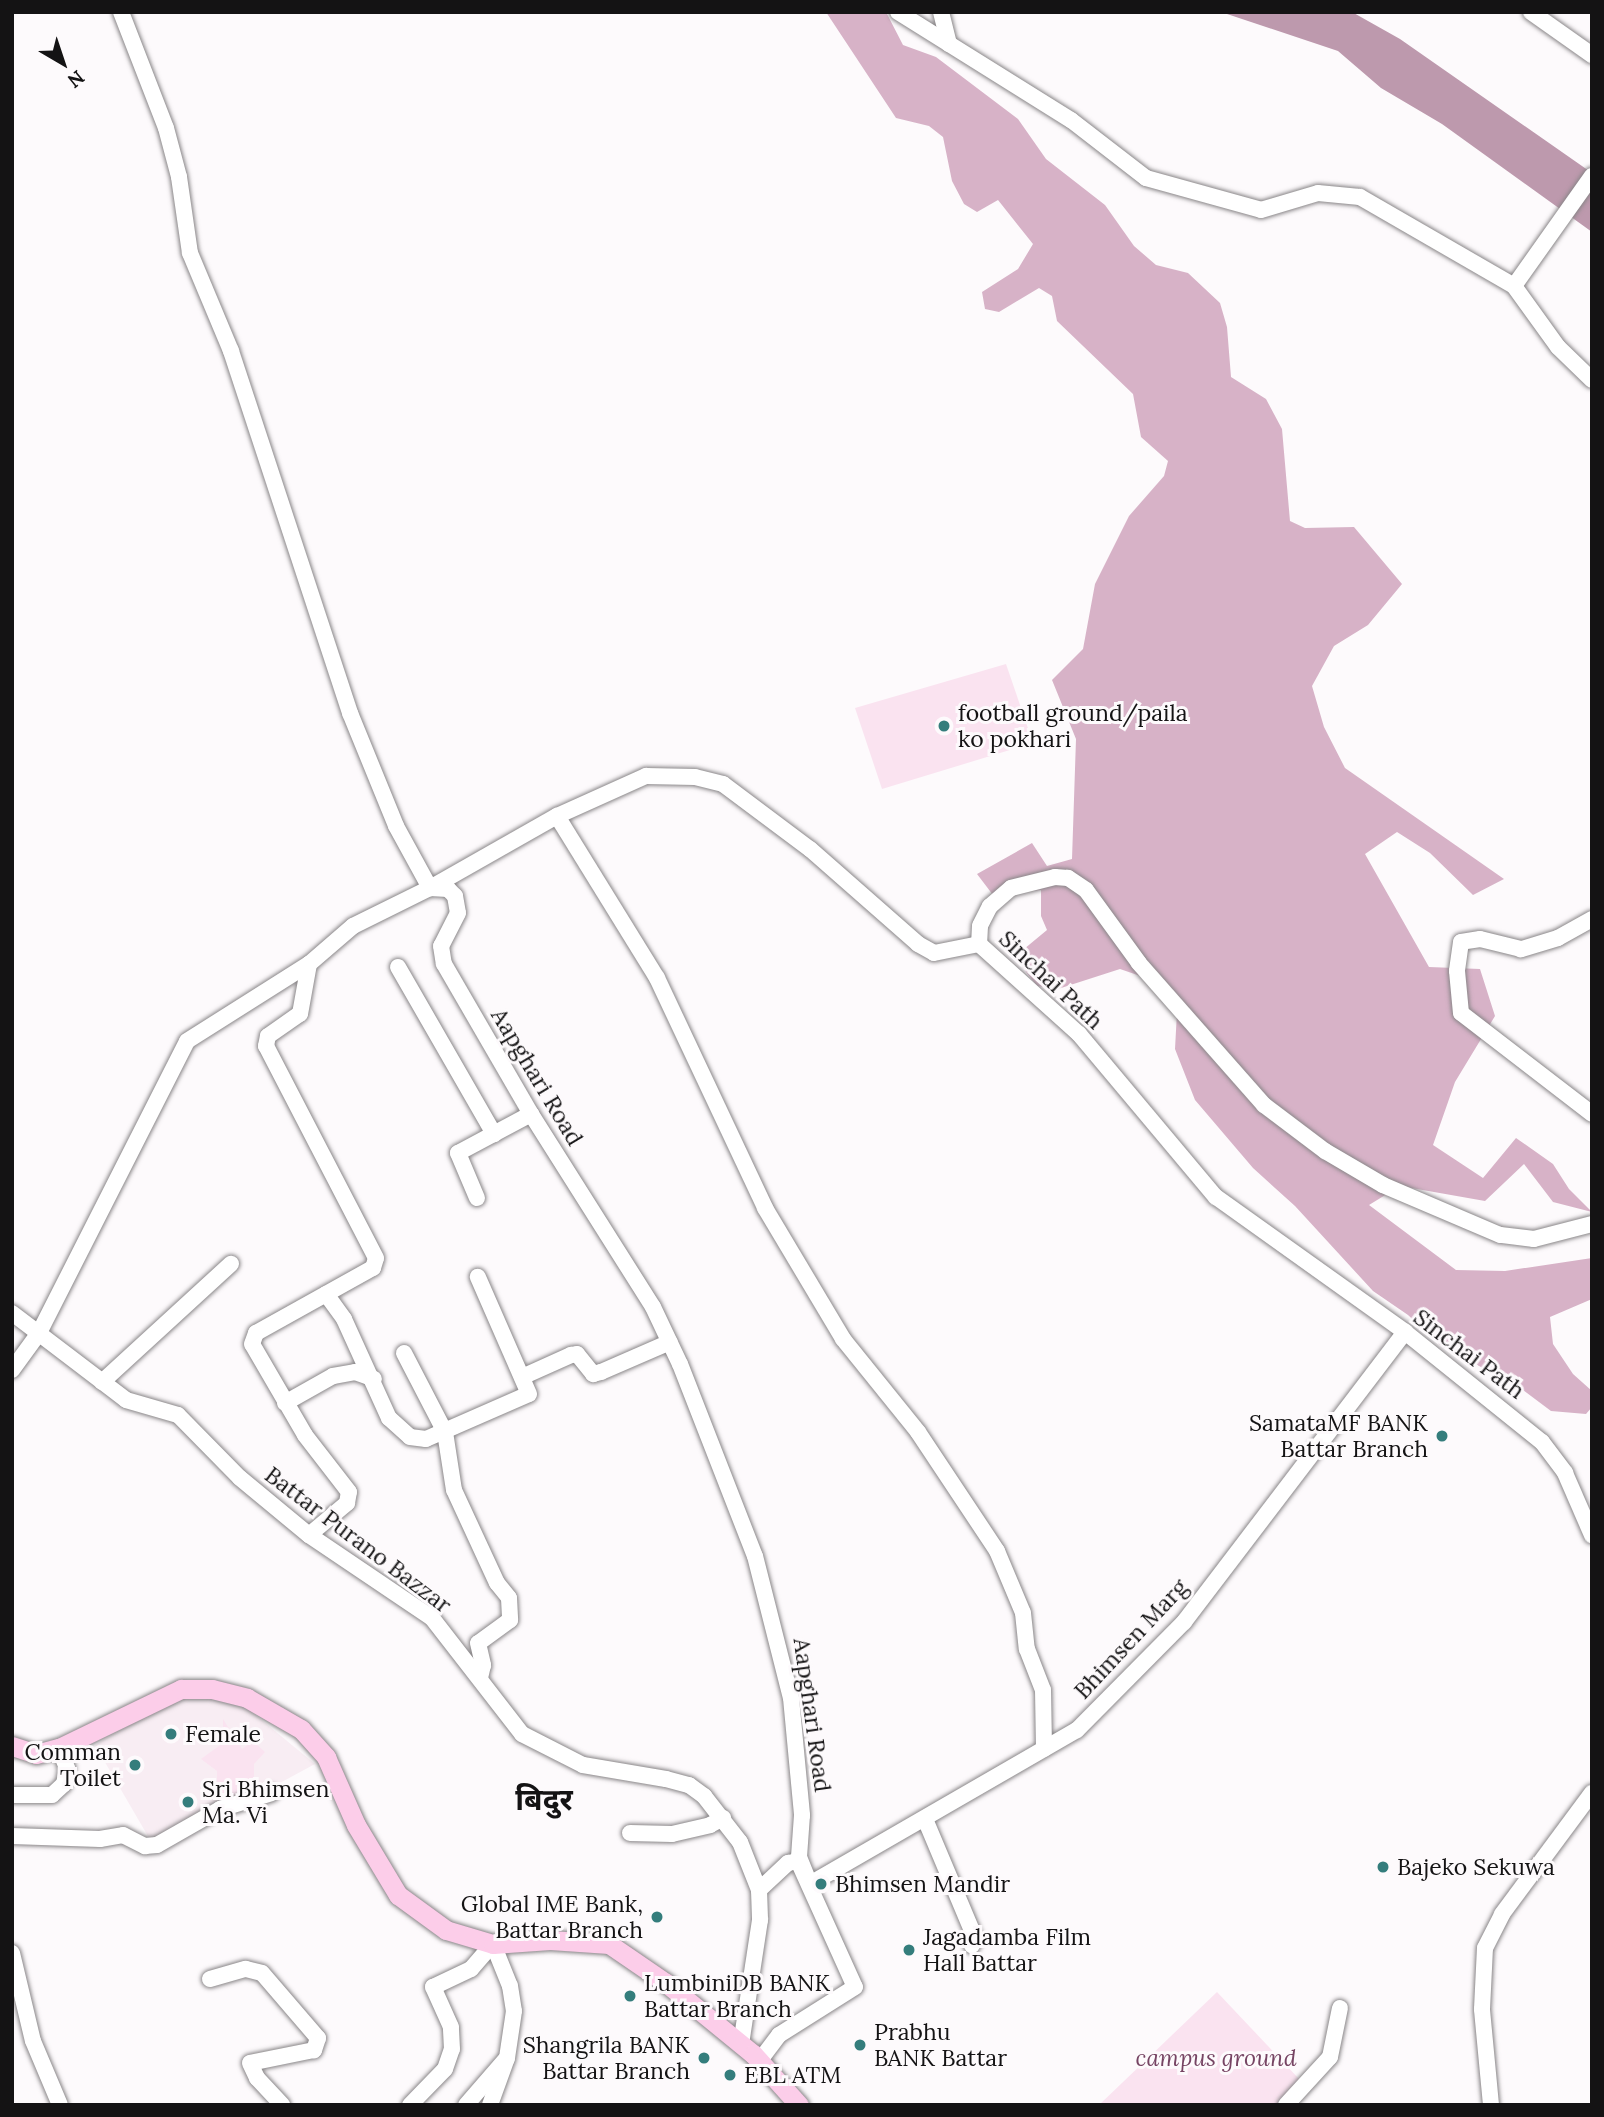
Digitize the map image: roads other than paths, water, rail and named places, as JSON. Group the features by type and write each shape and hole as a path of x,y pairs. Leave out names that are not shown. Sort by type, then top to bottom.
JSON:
{"main road":[{"path":"12,1746 36,1754 59,1748 181,1689 212,1689 247,1698 300,1729 326,1757 356,1825 398,1895 446,1930 493,1944 550,1940 608,1944 741,2043 760,2060 799,2105"}],"street":[{"path":"121,12 166,128 179,177 190,253 240,377 350,713 396,826 430,888"},
{"path":"898,12 1070,120 1146,178 1261,210 1318,193 1360,197 1514,286 1558,347 1592,380"},
{"path":"941,12 948,44"},
{"path":"1531,12 1592,55"},
{"path":"1514,286 1524,266 1592,176"},
{"path":"12,1370 39,1333 187,1041 309,964 353,926 430,888 557,816 646,776 695,777 723,785 835,869 918,944 934,953 979,944"},
{"path":"557,816 657,978 765,1208 843,1339 918,1432 997,1551 1023,1613 1027,1649 1043,1690 1044,1749"},
{"name":"Sinchai Path","path":"1592,1224 1534,1239 1500,1235 1383,1185 1325,1151 1264,1105 1139,963 1086,890 1068,878 1055,877 1011,888 990,906 980,926 979,944 1079,1034 1216,1197 1405,1332 1542,1441 1565,1473 1592,1535"},
{"name":"Aapghari Road","path":"430,888 443,886 455,896 458,913 441,946 444,964 531,1114 653,1307 670,1342 771,1606 791,1698 802,1815 799,1857 810,1884"},
{"path":"1592,919 1558,938 1521,949 1480,939 1461,942 1457,971 1461,1013 1592,1114"},
{"path":"309,964 300,1014 268,1036 266,1046 376,1258 373,1268 256,1334 252,1344 285,1403 350,1497 309,1535"},
{"path":"398,967 494,1134"},
{"path":"477,1199 458,1153 531,1114"},
{"path":"103,1382 231,1264"},
{"path":"326,1294 344,1319 399,1430 426,1439 529,1394 478,1277"},
{"name":"Battar Purano Bazzar","path":"12,1312 126,1400 178,1415 240,1478 309,1535 432,1619 522,1734 544,1750 583,1765 690,1785 723,1818 740,1842 759,1890 760,1920 741,2043"},
{"name":"Bhimsen Marg","path":"810,1884 1077,1731 1184,1622 1405,1332"},
{"path":"522,1377 571,1354 577,1354 593,1374 670,1342"},
{"path":"404,1353 445,1432 454,1490 511,1609 510,1620 478,1643 483,1665 480,1678"},
{"path":"285,1403 333,1376 355,1373 374,1379"},
{"path":"12,1795 52,1795 64,1784 67,1768 59,1748"},
{"path":"12,1836 100,1839 123,1835 145,1846 157,1845 220,1809 272,1793"},
{"path":"1491,2105 1482,2009 1485,1948 1502,1914 1592,1793"},
{"path":"630,1833 672,1834 710,1825 723,1818"},
{"path":"926,1819 975,1938 972,1945"},
{"path":"759,1890 788,1863 798,1861 852,1977 854,1990 779,2035 760,2060"},
{"path":"410,2105 445,2069 452,2049 451,2027 432,1987 471,1969 493,1944 510,1986 514,2011 507,2058 490,2105"},
{"path":"12,1953 33,2041 60,2105"},
{"path":"210,1979 246,1969 262,1973 318,2038 314,2050 250,2063 257,2078 282,2105"},
{"path":"1286,2105 1330,2057 1340,2008"},
{"path":"466,2105 507,2058"}],"place":[{"name":"football ground/paila ko pokhari","path":"944,726"},
{"name":"SamataMF BANK Battar Branch","path":"1442,1436"},
{"name":"Female","path":"171,1734"},
{"name":"Comman Toilet","path":"135,1765"},
{"name":"Sri Bhimsen Ma. Vi","path":"188,1802"},
{"name":"Bajeko Sekuwa","path":"1383,1867"},
{"name":"Bhimsen Mandir","path":"821,1884"},
{"name":"Global IME Bank, Battar Branch","path":"657,1917"},
{"name":"Jagadamba Film Hall Battar","path":"909,1950"},
{"name":"LumbiniDB BANK Battar Branch","path":"630,1996"},
{"name":"Prabhu BANK Battar","path":"860,2045"},
{"name":"Shangrila BANK Battar Branch","path":"704,2058"},
{"name":"EBL ATM","path":"730,2075"}],"district":[{"name":"बिदुर","path":"544,1799"}],"park label":[{"name":"campus ground","path":"1216,2058"}]}
